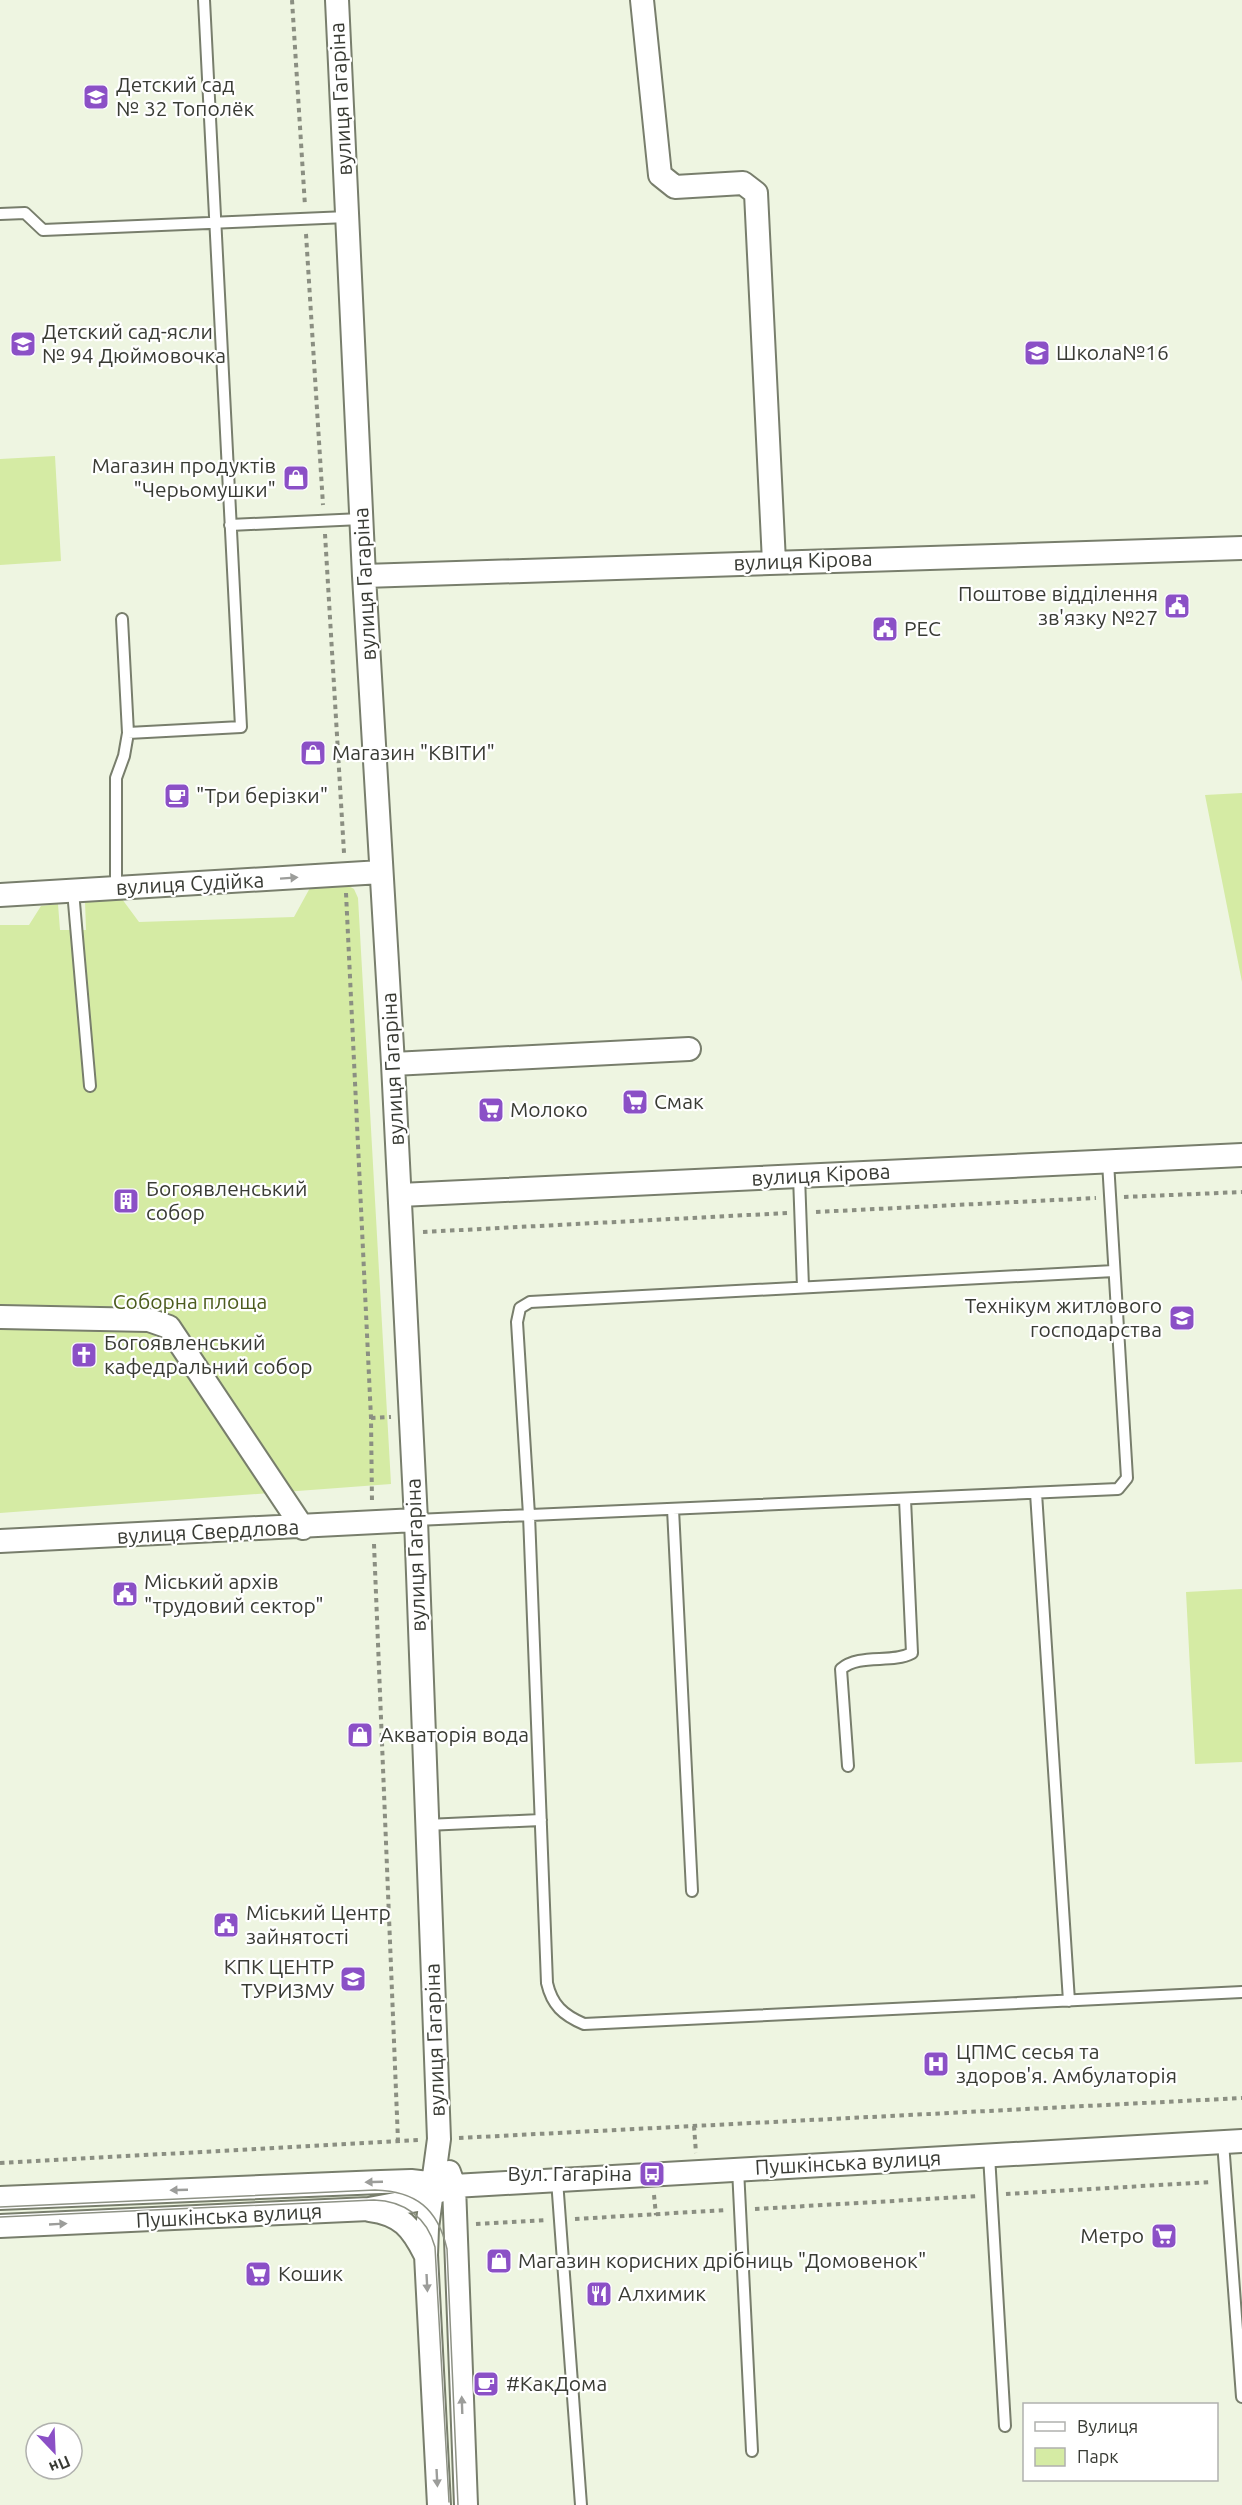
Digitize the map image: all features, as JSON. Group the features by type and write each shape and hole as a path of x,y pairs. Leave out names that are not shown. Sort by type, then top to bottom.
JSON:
{"street":[{"name":"вулиця Гагаріна","path":"337,0 361,519 393,1064 416,1520 439,2139 439,2188 426,2255 439,2505"},
{"path":"642,0 660,175 675,187 743,183 756,194 774,562"},
{"name":"вулиця Кірова","path":"364,576 1242,548"},
{"name":"вулиця Судійка","path":"0,895 381,872"},
{"path":"393,1064 689,1049"},
{"name":"вулиця Кірова","path":"400,1195 1242,1155"},
{"path":"1,1317 148,1320 169,1327 303,1527"},
{"name":"вулиця Свердлова","path":"0,1541 416,1520"},
{"name":"Пушкінська вулиця","path":"0,2198 381,2182 439,2188 1232,2141"},
{"name":"вулиця Гагаріна","path":"439,2188 455,2225 466,2505"},
{"name":"Пушкінська вулиця","path":"0,2226 369,2209 401,2204 439,2188"},
{"path":"369,2209 383,2212 406,2225 414,2232 426,2255"}],"lane":[{"path":"128,734 241,727 204,0"},
{"path":"0,214 25,213 44,230 347,217"},
{"path":"230,525 361,519"},
{"path":"116,888 116,778 124,756 128,734 122,619"},
{"path":"73,891 90,1086"},
{"path":"416,1520 1118,1489 1127,1478 1108,1162"},
{"path":"799,1176 804,1287"},
{"path":"1114,1271 530,1302 520,1308 517,1322 528,1515 547,1983 555,2006 569,2017 584,2024 1242,1992"},
{"path":"1036,1493 1069,2001"},
{"path":"848,1766 841,1669 856,1661 902,1658 912,1653 905,1499"},
{"path":"673,1509 692,1891"},
{"path":"426,1825 541,1820"},
{"path":"1232,2141 1226,2181 1242,2397"},
{"path":"989,2155 1005,2426"},
{"path":"738,2169 752,2451"},
{"path":"557,2180 581,2505"}],"path":[{"path":"292,0 345,874 371,1418 373,1523 398,2141"},
{"path":"401,1233 1242,1192"},
{"path":"0,2163 1242,2098"},
{"path":"455,2225 1226,2181"}],"green space":[{"path":"55,456 61,561 0,565 0,459"},
{"path":"1242,793 1242,982 1205,795"},
{"name":"Соборна площа","path":"347,885 354,889 358,898 391,1484 0,1513 0,925 29,925 41,906 58,904 60,930 86,930 85,901 122,899 139,922 294,917 311,886"},
{"path":"1242,1589 1242,1762 1195,1764 1186,1592"}],"tram line":[{"path":"0,2207 375,2190 402,2194 423,2205 438,2223 447,2249 458,2505"},
{"path":"0,2217 374,2200 404,2207 420,2219 435,2247 449,2502"}],"place":[{"name":"Детский сад № 32 Тополёк","path":"96,97"},
{"name":"Детский сад-ясли № 94 Дюймовочка","path":"23,344"},
{"name":"Школа№16","path":"1037,353"},
{"name":"Магазин продуктів \"Черьомушки\"","path":"296,478"},
{"name":"Поштове відділення зв'язку №27","path":"1177,606"},
{"name":"РЕС","path":"885,629"},
{"name":"Магазин \"КВІТИ\"","path":"313,753"},
{"name":"\"Три берізки\"","path":"177,796"},
{"name":"Смак","path":"635,1102"},
{"name":"Молоко","path":"491,1110"},
{"name":"Богоявленський собор","path":"126,1201"},
{"name":"Технікум житлового господарства","path":"1182,1318"},
{"name":"Богоявленський кафедральний собор","path":"84,1355"},
{"name":"Міський архів \"трудовий сектор\"","path":"125,1594"},
{"name":"Акваторія вода","path":"360,1735"},
{"name":"Міський Центр зайнятості","path":"226,1925"},
{"name":"КПК ЦЕНТР ТУРИЗМУ","path":"353,1979"},
{"name":"ЦПМС сесья та здоров'я. Амбулаторія","path":"936,2064"},
{"name":"Вул. Гагаріна","path":"652,2174"},
{"name":"Метро","path":"1164,2236"},
{"name":"Магазин корисних дрібниць \"Домовенок\"","path":"499,2261"},
{"name":"Кошик","path":"258,2274"},
{"name":"Алхимик","path":"599,2294"},
{"name":"#КакДома","path":"486,2384"}]}
